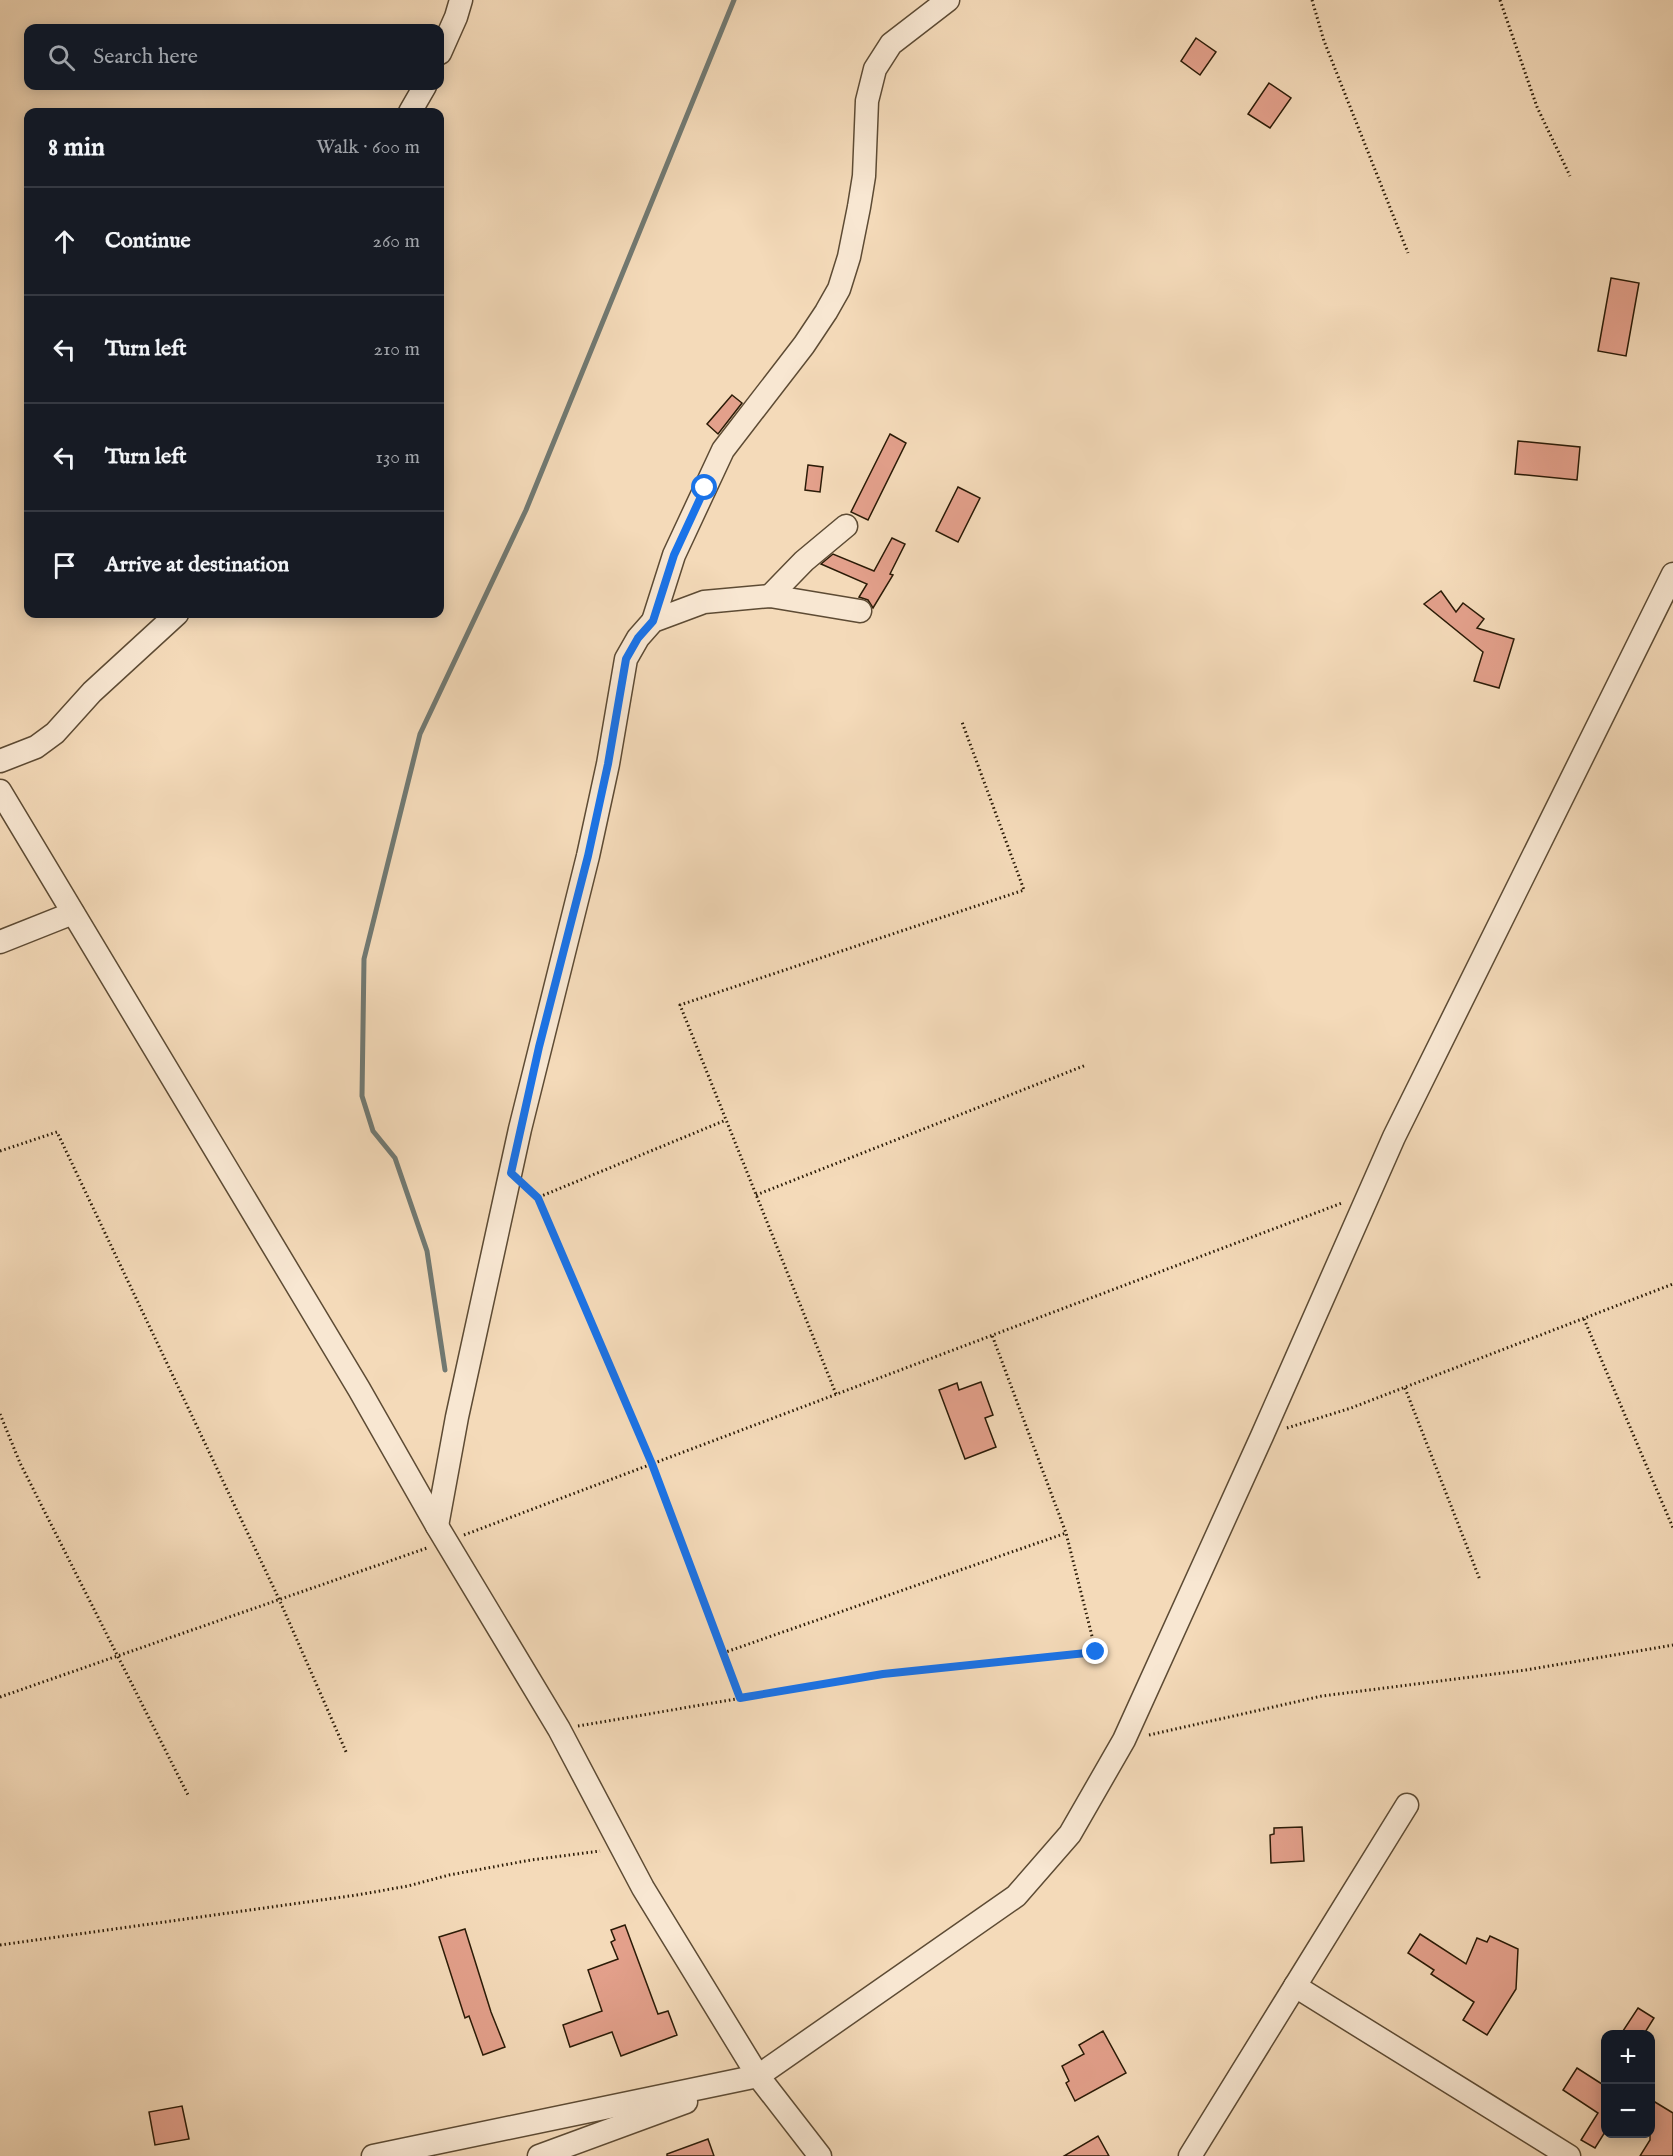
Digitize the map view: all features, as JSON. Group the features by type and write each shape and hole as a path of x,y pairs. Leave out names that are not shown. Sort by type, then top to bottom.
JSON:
{"street":[{"path":"444,44 461,0"},
{"path":"442,1534 457,1417 539,1047 588,856 610,754 626,659 638,638 653,621 674,555 723,450 804,345 839,289 849,257 859,207 864,176 867,101 876,69 891,44 948,0"},
{"path":"412,108 423,90"},
{"path":"771,596 804,561 846,526"},
{"path":"539,2156 758,2076 1016,1896 1070,1834 1124,1740 1394,1137 1673,574"},
{"path":"653,621 704,602 771,596 860,611"},
{"path":"0,761 36,747 55,733 93,692 173,618"},
{"path":"0,791 359,1389 442,1534 559,1729 643,1888 758,2076 820,2156"},
{"path":"0,942 73,913"},
{"path":"1191,2156 1407,1805"},
{"path":"1295,1986 1569,2156"},
{"path":"373,2156 758,2076"}],"path":[{"path":"1312,0 1324,41 1408,253"},
{"path":"1500,0 1537,107 1570,176"},
{"path":"836,1394 680,1005 1024,890 962,722"},
{"path":"756,1195 1086,1065"},
{"path":"538,1198 726,1120"},
{"path":"0,1151 57,1132 279,1599 347,1754"},
{"path":"511,1173 538,1198 652,1464 740,1698"},
{"path":"0,1697 279,1599 442,1534 652,1464 1369,1193"},
{"path":"1262,1436 1351,1408 1673,1284"},
{"path":"1584,1319 1673,1528"},
{"path":"559,1729 883,1674 1096,1652 1066,1533 992,1335"},
{"path":"1405,1388 1480,1580"},
{"path":"0,1414 20,1463 188,1795"},
{"path":"723,1653 1066,1533"},
{"path":"1124,1740 1322,1696 1526,1670 1673,1645"},
{"path":"0,1945 357,1895 496,1867 622,1848"}],"building":[{"path":"1196,38 1216,52 1200,75 1181,61"},
{"path":"1269,83 1291,98 1270,128 1248,114"},
{"path":"1611,278 1639,283 1626,356 1598,351"},
{"path":"732,395 742,403 718,434 707,424"},
{"path":"890,434 906,443 868,520 851,512"},
{"path":"1518,441 1580,447 1577,480 1515,474"},
{"path":"808,465 823,467 820,492 805,490"},
{"path":"958,487 980,498 958,542 936,531"},
{"path":"892,538 905,544 890,574 893,575 873,608 868,600 859,597 867,584 821,564 833,554 874,571"},
{"path":"1441,591 1456,612 1463,603 1484,619 1477,628 1514,639 1499,688 1474,681 1483,652 1424,604"},
{"path":"981,1382 993,1415 985,1418 996,1447 965,1459 939,1390 957,1383 959,1390"},
{"path":"1302,1827 1304,1861 1271,1863 1270,1835 1274,1834 1274,1828"},
{"path":"625,1925 658,2014 668,2011 677,2035 621,2056 612,2032 570,2047 563,2025 602,2011 588,1970 618,1959 611,1942 615,1940 611,1930"},
{"path":"465,1929 491,2012 505,2047 483,2055 469,2016 465,2018 439,1937"},
{"path":"1420,1934 1466,1964 1477,1938 1487,1942 1490,1936 1518,1949 1516,1989 1487,2035 1463,2020 1474,2002 1431,1974 1434,1970 1408,1953"},
{"path":"1638,2008 1654,2018 1646,2030 1624,2030"},
{"path":"1103,2031 1126,2073 1075,2101 1066,2083 1069,2081 1062,2066 1084,2054 1079,2045"},
{"path":"1577,2068 1601,2083 1601,2138 1595,2148 1581,2140 1598,2113 1563,2090"},
{"path":"1655,2102 1673,2113 1673,2156 1640,2156 1650,2138 1655,2138"},
{"path":"182,2106 189,2139 155,2145 149,2112"},
{"path":"1098,2136 1109,2156 1064,2156"},
{"path":"708,2139 714,2156 667,2156 667,2154"}],"waterway":[{"path":"445,1370 427,1251 395,1158 373,1131 362,1096 364,959 420,734 526,510 734,0"}],"route":[{"path":"705,488 674,555 653,621 638,638 626,659 608,764 588,856 539,1047 511,1173 538,1198 652,1464 740,1698 883,1674 1096,1652"}]}
